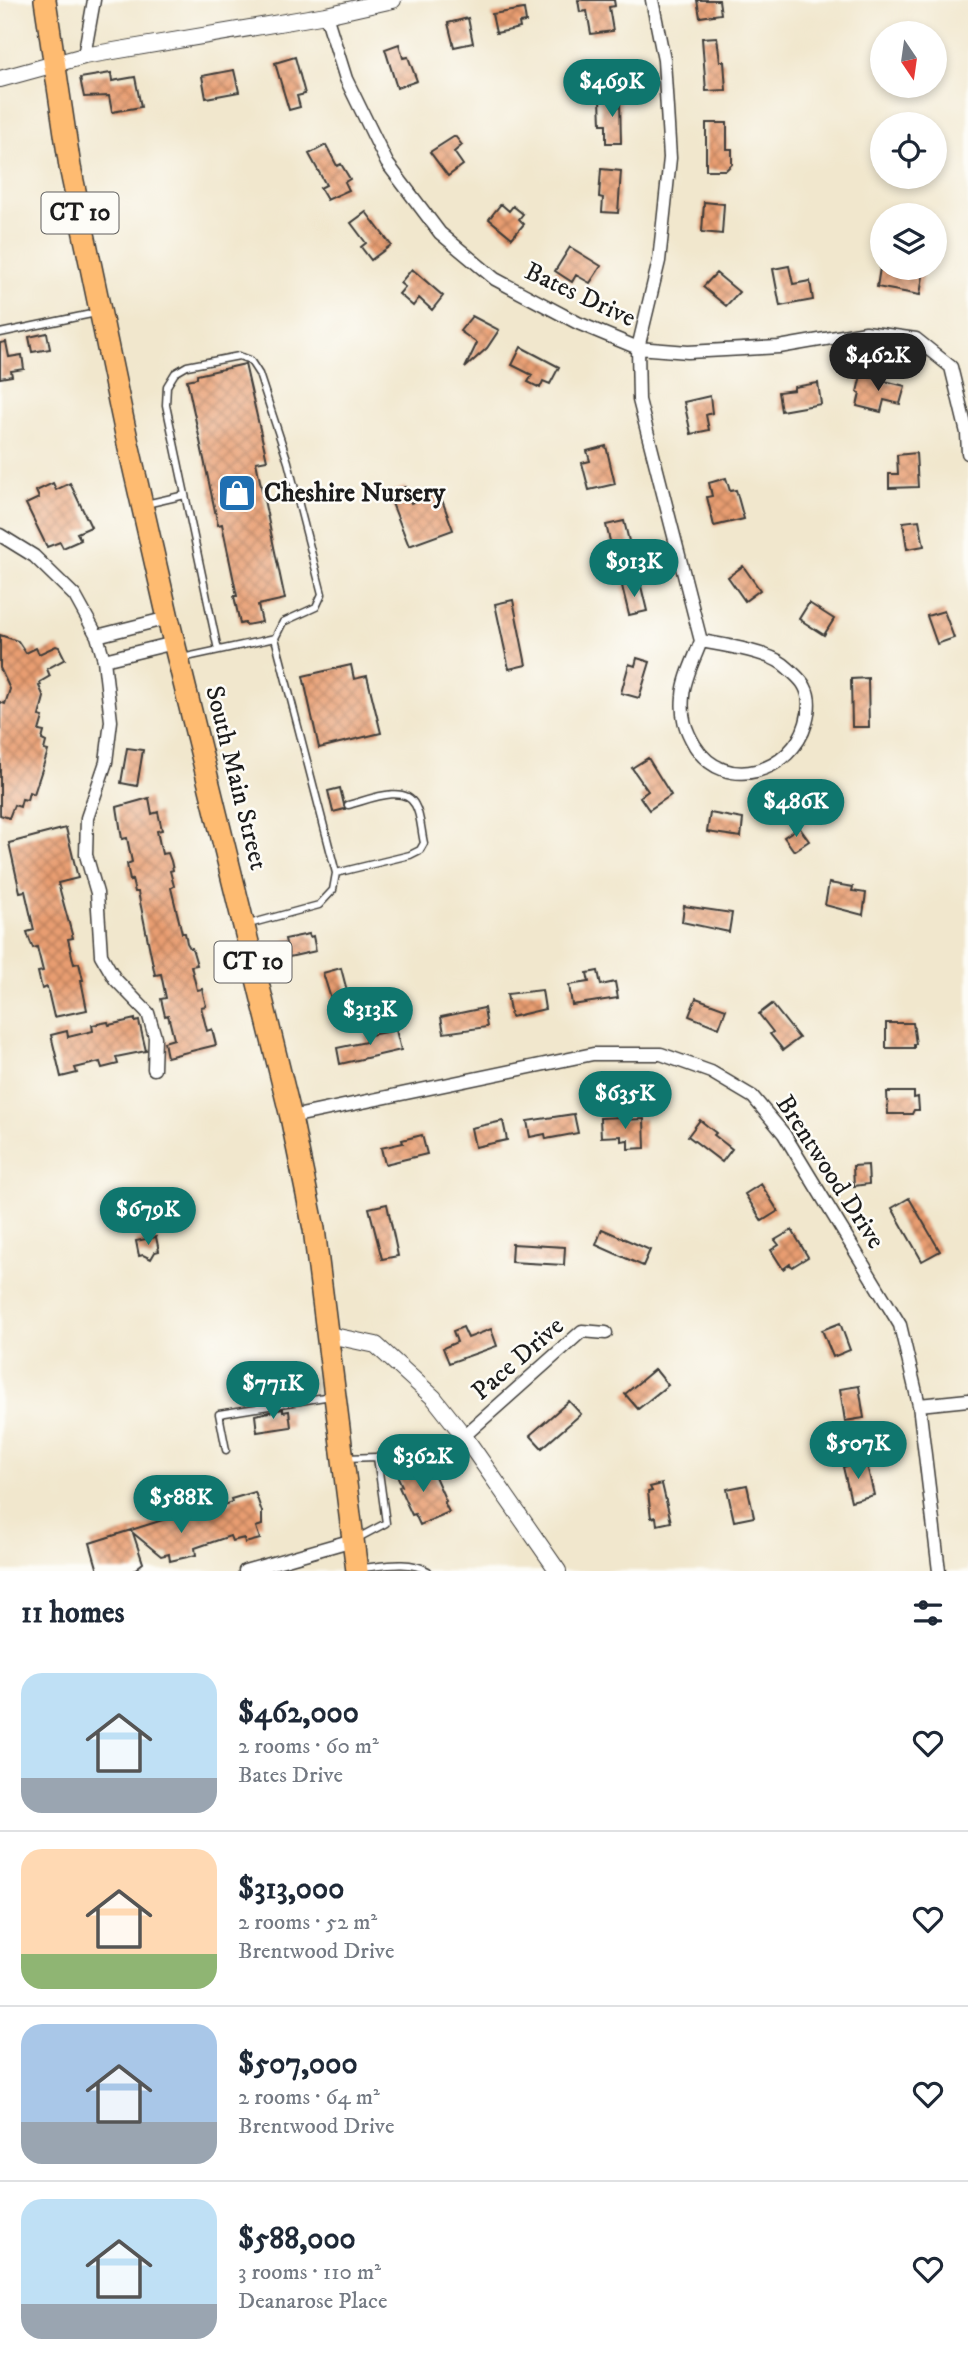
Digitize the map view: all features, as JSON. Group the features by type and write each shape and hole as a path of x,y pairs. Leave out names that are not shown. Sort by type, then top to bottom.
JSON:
{"highway":[{"name":"South Main Street","path":"46,0 70,167 142,505 291,1117 314,1229 357,1570"}],"street":[{"path":"84,56 94,0"},
{"path":"0,79 84,56 326,15 393,0"},
{"path":"652,0 664,60 670,158 659,261 638,348 639,400 701,641 682,695 684,728 702,757 730,772 758,772 787,757 803,735 810,709 805,686 781,663 747,650 701,641"},
{"name":"Bates Drive","path":"326,15 346,79 387,163 440,233 495,279 578,323 638,348 688,352 779,347 866,332 916,339 951,367 967,433 968,453"},
{"path":"0,535 34,556 75,596 97,636 104,660 111,721 106,762 87,818 86,855 97,893 102,955 115,979 148,1013 155,1037 155,1069"},
{"path":"97,636 168,618"},
{"path":"104,660 176,651"},
{"name":"Brentwood Drive","path":"291,1117 593,1054 661,1054 711,1072 753,1097 784,1134 900,1325 919,1405 939,1571"},
{"name":"Pace Drive","path":"464,1436 582,1331 606,1333"},
{"path":"329,1335 376,1345 434,1398 464,1436 558,1571"},
{"path":"919,1405 968,1400"},
{"path":"245,1571 353,1540"}],"lane":[{"path":"0,333 101,312"},
{"path":"218,650 166,405 167,386 175,373 187,366 239,356 250,360 259,374 288,462 322,594 316,607 283,622 275,638 336,873 333,890 319,905 244,925"},
{"path":"142,505 185,495"},
{"path":"176,651 218,650 275,638"},
{"path":"336,873 410,855 420,850 424,843 415,804 407,796 394,794 348,805"},
{"path":"226,1450 219,1414 336,1395"},
{"path":"344,1458 377,1457 386,1522 353,1540"},
{"path":"357,1570 403,1565 421,1567 428,1571"}],"building":[{"path":"578,0 614,0 615,6 609,7 613,31 591,34 587,11 580,12"},
{"path":"697,0 719,0 721,14 700,17"},
{"path":"524,9 526,22 519,23 520,28 496,33 492,14"},
{"path":"468,18 473,43 454,47 448,23"},
{"path":"717,37 720,61 724,61 726,90 706,91 702,38"},
{"path":"399,44 403,58 408,57 417,81 397,88 385,49"},
{"path":"295,57 305,94 297,96 300,107 289,110 275,63"},
{"path":"234,70 239,92 206,98 202,76"},
{"path":"111,73 112,81 135,77 141,107 112,112 109,96 84,97 80,78"},
{"path":"620,98 621,143 606,143 606,124 601,124 600,99"},
{"path":"706,123 727,123 727,149 732,149 732,164 726,170 706,170"},
{"path":"455,136 462,145 454,152 463,165 448,176 430,152"},
{"path":"326,145 337,166 341,164 350,179 345,182 349,190 327,200 320,188 326,185 309,154"},
{"path":"601,169 621,171 618,213 602,212 603,198 599,197"},
{"path":"704,202 724,204 722,234 702,232"},
{"path":"501,204 509,211 513,206 523,214 519,219 524,224 512,238 489,219"},
{"path":"366,212 391,245 371,260 361,247 366,243 351,223"},
{"path":"570,247 601,266 590,283 576,275 572,282 555,271"},
{"path":"789,266 793,284 810,281 813,300 780,306 773,269"},
{"path":"412,269 443,296 432,310 419,298 413,306 399,294 405,287 400,283"},
{"path":"716,273 739,292 726,306 703,287"},
{"path":"878,280 922,280 920,295 877,287"},
{"path":"472,316 499,330 487,348 465,368 477,343 460,331"},
{"path":"47,333 50,349 32,352 29,337"},
{"path":"6,342 9,357 22,355 24,369 11,371 12,376 0,378 0,343"},
{"path":"521,347 559,367 550,384 543,381 540,388 528,382 532,375 512,365"},
{"name":"Cheshire Nursery","path":"245,364 267,460 256,462 285,599 258,605 262,622 246,625 240,624 222,524 218,525 187,380 197,378 197,375"},
{"path":"861,375 905,386 900,404 884,400 881,412 857,406"},
{"path":"818,383 821,404 781,411 778,392"},
{"path":"710,396 712,413 706,415 709,430 691,434 684,402"},
{"path":"606,446 615,484 589,490 582,463 590,461 587,451"},
{"path":"916,453 918,487 889,488 889,474 898,474 897,455"},
{"path":"726,478 730,491 736,490 744,519 714,526 707,497 712,496 709,483"},
{"path":"53,483 56,490 70,483 91,527 77,533 81,540 63,548 60,542 47,547 26,504 39,498 36,491"},
{"path":"405,487 411,503 439,492 453,530 409,546 388,493"},
{"path":"919,520 924,546 907,549 903,522"},
{"path":"624,521 631,549 613,553 606,525"},
{"path":"743,566 760,590 745,601 728,577"},
{"path":"640,582 647,611 629,615 622,586"},
{"path":"513,600 526,665 509,669 495,604"},
{"path":"809,603 834,619 824,635 799,619"},
{"path":"944,611 954,638 937,644 927,616"},
{"path":"0,635 18,641 26,653 36,648 39,654 59,647 65,659 47,669 50,676 40,682 44,697 39,716 43,717 39,731 44,732 44,750 48,751 34,794 29,792 27,800 22,799 20,807 14,805 9,818 0,815 0,702 5,704 10,689 0,668"},
{"path":"637,658 650,662 639,698 621,693 629,664 635,666"},
{"path":"351,665 354,679 367,676 381,733 319,748 303,676"},
{"path":"868,678 869,727 852,727 851,679"},
{"path":"127,748 143,750 137,786 121,783"},
{"path":"648,758 671,795 649,810 640,797 648,791 632,768"},
{"path":"823,785 834,801 803,822 792,806"},
{"path":"340,788 345,809 333,812 328,791"},
{"path":"149,798 152,814 158,812 162,830 157,831 162,854 168,853 171,861 173,870 170,871 174,886 171,888 182,933 185,933 197,965 191,966 197,990 202,989 206,1006 201,1007 207,1031 212,1029 216,1045 167,1057 164,1042 174,1039 161,999 166,998 161,974 155,975 138,892 135,892 132,880 130,881 127,864 132,862 127,838 122,839 117,807"},
{"path":"710,813 743,819 741,837 707,832"},
{"path":"799,827 809,841 794,851 784,837"},
{"path":"66,828 78,878 58,883 73,938 68,939 74,964 79,963 83,980 87,1010 54,1017 47,987 42,989 38,972 43,971 37,947 33,948 27,932 34,930 25,891 20,892 9,843"},
{"path":"829,883 853,887 852,891 866,893 863,915 825,905"},
{"path":"684,906 732,913 729,932 682,922"},
{"path":"309,934 310,937 313,936 316,951 289,957 285,939"},
{"path":"341,968 353,1014 337,1018 323,973"},
{"path":"598,971 601,985 615,982 618,998 572,1005 569,985 589,982 587,973"},
{"path":"542,990 545,1009 511,1017 507,994"},
{"path":"696,998 726,1009 719,1028 689,1016"},
{"path":"772,1004 799,1038 783,1050 759,1014"},
{"path":"484,1008 487,1027 444,1033 441,1017"},
{"path":"135,1019 135,1022 139,1021 146,1051 116,1057 118,1064 102,1068 100,1062 75,1068 77,1073 61,1077 51,1035 67,1031 68,1037 93,1031 92,1025 108,1022 109,1025"},
{"path":"886,1023 913,1023 916,1044 914,1048 886,1048"},
{"path":"396,1030 401,1050 340,1064 337,1048 366,1042 365,1036"},
{"path":"887,1092 914,1092 914,1098 918,1097 919,1110 914,1110 912,1114 888,1114"},
{"path":"574,1114 578,1133 546,1139 545,1134 530,1137 527,1121"},
{"path":"622,1117 622,1120 644,1119 645,1148 628,1149 628,1140 621,1141 621,1136 601,1137 600,1118"},
{"path":"700,1120 732,1149 722,1162 688,1136"},
{"path":"503,1121 507,1140 475,1147 471,1128"},
{"path":"422,1135 427,1154 385,1164 381,1148"},
{"path":"868,1165 869,1184 854,1186 853,1166"},
{"path":"761,1184 778,1211 762,1221 745,1194"},
{"path":"909,1198 940,1251 922,1261 892,1208"},
{"path":"387,1204 398,1256 382,1259 369,1208"},
{"path":"602,1229 650,1250 643,1266 596,1245"},
{"path":"792,1230 808,1257 783,1269 771,1250 779,1245 775,1240"},
{"path":"156,1237 159,1251 155,1252 151,1259 139,1256 136,1241"},
{"path":"512,1244 565,1247 564,1265 511,1262"},
{"path":"840,1323 850,1350 833,1357 822,1330"},
{"path":"463,1327 468,1338 491,1329 497,1346 449,1363 443,1348 457,1342 453,1331"},
{"path":"655,1369 668,1385 638,1409 625,1394"},
{"path":"859,1386 864,1418 845,1421 840,1389"},
{"path":"569,1401 581,1414 542,1448 530,1435"},
{"path":"283,1409 283,1412 289,1411 291,1427 257,1432 255,1415"},
{"path":"866,1461 874,1495 851,1501 843,1467"},
{"path":"425,1462 430,1473 433,1472 449,1512 420,1525 415,1514 412,1515 399,1487 402,1486 397,1475"},
{"path":"662,1484 671,1522 657,1525 656,1517 651,1518 648,1492 652,1491 650,1487"},
{"path":"747,1485 754,1517 734,1521 727,1489"},
{"path":"255,1492 262,1512 262,1525 256,1527 260,1539 245,1543 244,1538 232,1541 230,1536 195,1548 196,1555 170,1561 169,1554 161,1556 133,1533 143,1563 133,1571 98,1571 90,1543 169,1518 212,1509 232,1502 231,1499"}],"place":[{"name":"Cheshire Nursery","path":"237,493"}]}
